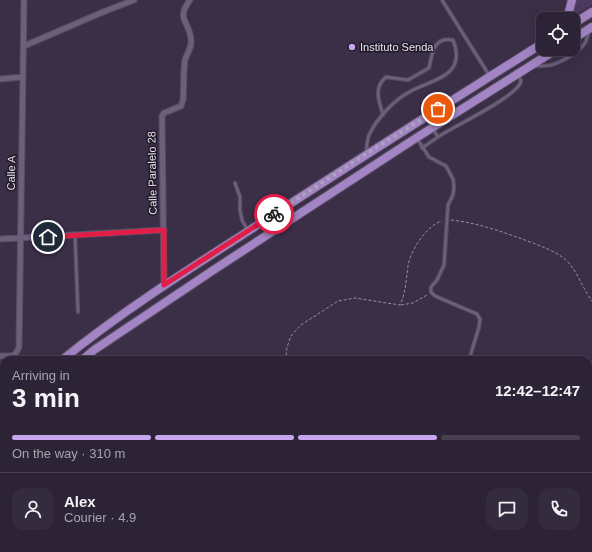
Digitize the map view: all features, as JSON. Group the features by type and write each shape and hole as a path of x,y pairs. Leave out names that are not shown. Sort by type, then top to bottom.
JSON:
{"main road":[{"path":"569,12 572,0"},
{"path":"580,20 592,12"},
{"path":"580,35 591,28"},
{"path":"67,356 164,285 366,154 536,47"},
{"path":"87,356 276,229 545,56"},
{"path":"76,356 84,349 84,343"}],"street":[{"name":"Calle A","path":"0,356 12,356 16,354 19,347 24,0"},
{"path":"24,46 134,0"},
{"name":"Calle Paralelo 28","path":"164,285 162,116 167,111 181,106 184,100 185,60 191,46 191,38 183,17 183,11 190,0"},
{"path":"0,79 23,77"},
{"path":"0,239 164,230"}],"lane":[{"path":"441,0 490,76"},
{"path":"529,66 550,65 563,60 582,47 586,42 591,28"},
{"path":"366,154 367,142 370,134 392,104 411,91 446,76 452,69 456,59 457,49 453,40 446,38 437,44 427,70 408,80 386,77 380,82 378,91 379,102 383,115"},
{"path":"422,148 450,128 470,120 494,105 518,87 521,84 521,81 517,74"},
{"path":"426,117 438,137"},
{"path":"416,138 429,157 446,166 453,179 453,195 448,205 444,264 437,280 431,287 431,292 435,296 477,314 480,319 479,327 470,356"},
{"path":"235,182 240,197 242,220 248,231"},
{"path":"76,235 78,312"}],"path":[{"path":"400,305 405,295 408,265 416,246 435,223 448,219 464,221 494,229 560,255 569,263 592,301"},
{"path":"286,356 287,347 291,336 301,325 338,301 355,298 400,305 413,303 431,292"}],"shaded area":[{"path":"575,0 592,0 592,5 580,12 572,12"}],"way so far":[{"path":"274,214 438,109"}],"place":[{"name":"Instituto Senda","path":"352,47"}],"route":[{"path":"48,237 164,230 164,285 274,214"}]}
